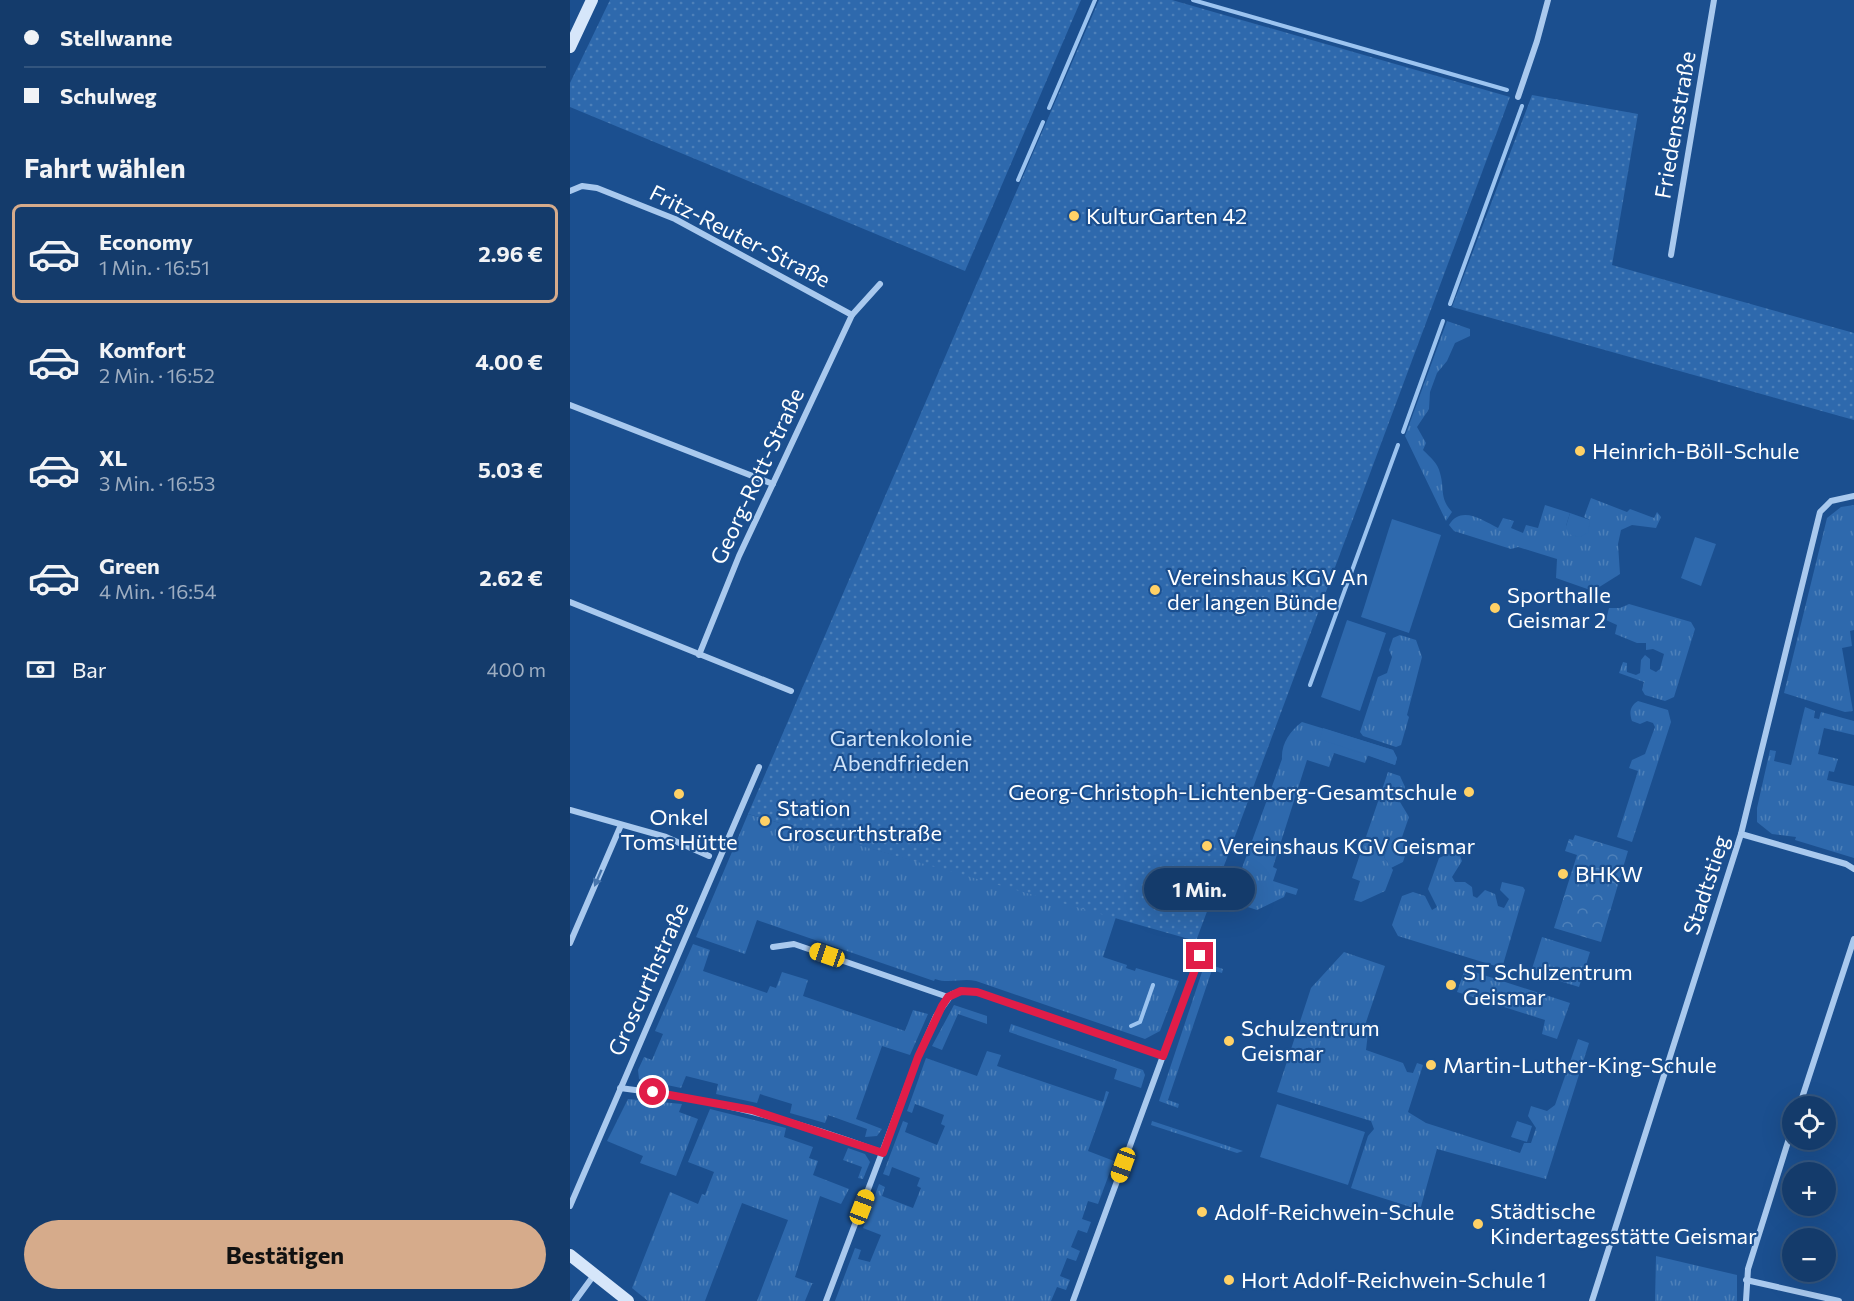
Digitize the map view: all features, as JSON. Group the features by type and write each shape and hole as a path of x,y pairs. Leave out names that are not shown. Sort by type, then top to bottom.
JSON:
{"street":[{"path":"570,47 592,0"},
{"path":"1518,97 1548,0"},
{"name":"Friedensstraße","path":"1671,255 1714,0"},
{"name":"Fritz-Reuter-Straße","path":"570,191 582,186 597,188 682,222 852,315"},
{"path":"852,315 880,284"},
{"name":"Georg-Rott-Straße","path":"699,655 732,572 852,315"},
{"path":"570,405 772,484"},
{"name":"Stadtstieg","path":"1592,1301 1741,834 1820,512 1831,501 1854,496"},
{"path":"570,602 790,691"},
{"name":"Groscurthstraße","path":"570,1206 759,767"},
{"path":"570,810 666,837 709,856"},
{"path":"570,943 621,825"},
{"path":"1741,834 1846,864 1854,869"},
{"path":"1803,1096 1854,939"},
{"path":"773,947 794,944 948,997"},
{"path":"1073,1301 1200,956"},
{"path":"826,1301 918,1057 948,997 961,991 977,992 1163,1056"},
{"path":"620,1088 698,1098 752,1110 883,1153"},
{"path":"1746,1301 1746,1280 1786,1150"},
{"path":"570,1255 628,1301"},
{"path":"575,1301 594,1275"},
{"path":"1746,1280 1839,1301"}],"green space":[{"path":"610,0 1081,0 965,271 570,107 570,83"},
{"name":"Gartenkolonie Abendfrieden","path":"1099,0 1172,0 1510,97 1196,941 748,814"},
{"path":"1532,95 1638,114 1612,265 1854,333 1854,420 1452,307"},
{"path":"1447,321 1470,329 1470,336 1455,343 1447,361 1437,373 1430,392 1429,409 1417,427 1426,443 1423,450 1439,469 1444,498 1452,512 1446,521 1405,436"},
{"path":"1591,498 1627,512 1630,509 1654,518 1657,512 1661,517 1656,528 1632,525 1621,530 1618,544 1620,574 1593,591 1556,578 1557,559 1518,547 1511,549 1454,531 1449,525 1459,516 1466,515 1479,518 1498,528 1503,518 1514,521 1511,528 1523,533 1526,525 1538,528 1545,505 1570,513 1566,526 1590,520 1584,517"},
{"path":"1854,505 1854,630 1850,631 1852,646 1842,648 1853,711 1845,712 1784,693 1827,518 1841,507"},
{"path":"1570,513 1590,520 1588,533 1579,537 1568,534 1566,526"},
{"path":"1392,519 1441,535 1409,633 1361,617"},
{"path":"1695,537 1716,544 1701,586 1681,578"},
{"path":"1629,604 1691,622 1695,629 1674,697 1665,701 1645,695 1642,690 1644,682 1619,673 1623,662 1627,663 1627,672 1636,675 1640,673 1641,660 1645,655 1650,659 1650,669 1656,672 1660,669 1664,654 1653,649 1646,650 1646,643 1637,643 1615,634 1617,625 1606,620 1609,608 1620,608"},
{"path":"1347,620 1386,633 1360,711 1321,697"},
{"path":"1400,635 1416,640 1422,657 1401,745 1396,747 1363,736 1360,732 1378,677 1387,673 1392,657 1389,650 1393,638"},
{"path":"1638,701 1668,710 1671,722 1632,842 1617,837 1638,771 1629,768 1632,760 1645,754 1655,727 1653,723 1647,721 1640,724 1632,721 1631,710"},
{"path":"1805,707 1815,711 1814,718 1819,719 1821,712 1854,721 1854,735 1824,728 1818,754 1838,759 1834,772 1829,771 1827,780 1854,786 1854,858 1795,840 1796,837 1772,834 1757,822 1757,808 1770,750 1776,751 1774,761 1791,765"},
{"path":"1302,722 1393,750 1397,758 1395,765 1368,755 1365,763 1334,753 1329,767 1307,760 1273,867 1277,869 1273,881 1298,889 1296,895 1286,892 1284,897 1257,910 1226,900 1238,879 1282,759 1285,743 1294,729"},
{"path":"1323,728 1393,750 1397,758 1395,765 1320,739"},
{"path":"1388,772 1400,776 1405,787 1400,802 1409,817 1402,837 1389,845 1384,857 1393,870 1385,891 1361,902 1354,900 1360,881 1352,878"},
{"path":"748,814 1116,917 1103,957 1127,965 1126,968 1135,971 1136,968 1179,981 1160,1031 1145,1039 976,981 935,979 934,981 757,920 745,954 696,937"},
{"path":"1575,835 1628,851 1601,942 1554,928 1577,855 1565,851 1569,839 1573,840"},
{"path":"1397,840 1403,842 1407,850 1403,862 1391,868 1384,857 1389,845"},
{"path":"1450,853 1460,856 1462,861 1452,877 1455,882 1465,882 1472,887 1473,896 1477,898 1485,890 1495,894 1498,906 1504,908 1509,899 1500,890 1502,882 1523,887 1525,890 1502,968 1398,936 1392,925 1402,896 1413,892 1425,896 1432,910 1437,907 1428,889 1439,858"},
{"path":"1542,937 1590,952 1579,987 1531,972"},
{"path":"693,944 710,950 703,971 767,993 770,986 776,988 782,972 808,980 803,996 905,1031 913,1010 928,1014 910,1055 882,1046 856,1119 882,1129 877,1136 865,1137 867,1129 828,1115 825,1123 790,1113 792,1104 760,1094 757,1103 716,1094 718,1084 686,1076 681,1088 639,1079 638,1070 644,1057 652,1060 663,1034 655,1031"},
{"path":"1344,952 1385,966 1363,1031 1368,1033 1366,1050 1403,1063 1407,1072 1413,1073 1417,1063 1423,1065 1408,1112 1426,1123 1520,1153 1524,1143 1531,1143 1536,1128 1528,1116 1531,1106 1547,1111 1555,1105 1578,1039 1589,1043 1546,1179 1437,1149 1420,1210 1351,1188 1368,1136 1374,1129 1371,1121 1277,1092 1311,988"},
{"path":"1205,963 1223,969 1222,973 1212,970 1168,1100 1179,1104 1178,1108 1159,1101"},
{"path":"1465,969 1570,1003 1557,1039 1542,1034 1545,1020 1457,992"},
{"path":"954,1005 987,1016 987,1024 958,1014 942,1050 932,1046"},
{"path":"1011,1024 1143,1070 1145,1075 1141,1088 1114,1079 1117,1069 1009,1032"},
{"path":"987,1051 1001,1055 997,1066 1097,1100 1103,1102 1106,1091 1109,1092 1088,1151 1114,1161 1098,1204 1088,1201 1082,1219 1091,1222 1087,1233 1078,1230 1071,1247 1080,1251 1076,1261 1067,1258 1060,1276 1070,1280 1066,1290 1057,1287 1051,1301 835,1301 855,1248 861,1250 858,1259 870,1262 881,1235 863,1228 879,1184 885,1187 882,1196 913,1208 921,1188 917,1186 920,1178 892,1167 889,1176 883,1174 903,1121 908,1123 905,1132 937,1145 945,1126 941,1124 944,1115 915,1104 912,1113 907,1111 926,1058 977,1076"},
{"path":"628,1099 682,1104 679,1112 698,1119 676,1176 640,1163 643,1156 607,1141"},
{"path":"1277,1104 1365,1132 1348,1185 1260,1157"},
{"path":"710,1109 786,1128 784,1137 813,1147 809,1158 818,1161 813,1175 849,1189 841,1204 820,1196 795,1277 814,1284 805,1301 757,1301 788,1220 742,1203 705,1301 648,1301 632,1288 670,1192 698,1204 702,1194 705,1195 714,1172 688,1162"},
{"path":"1152,1121 1243,1151 1237,1153 1151,1125"},
{"path":"1517,1121 1532,1126 1527,1142 1511,1137"},
{"path":"848,1148 865,1154 870,1162 863,1179 858,1178 862,1167 843,1160"},
{"path":"1656,1256 1737,1275 1737,1301 1655,1301"}],"waterway":[{"path":"1049,108 1095,0"},
{"path":"1193,0 1507,90"},
{"path":"1450,304 1522,106"},
{"path":"1018,180 1043,122"},
{"path":"1403,432 1443,321"},
{"path":"1310,685 1398,445"},
{"path":"1131,1026 1140,1022 1153,985"}],"place":[{"name":"KulturGarten 42","path":"1074,216"},
{"name":"Heinrich-Böll-Schule","path":"1580,451"},
{"name":"Vereinshaus KGV An der langen Bünde","path":"1155,590"},
{"name":"Sporthalle Geismar 2","path":"1495,608"},
{"name":"Georg-Christoph-Lichtenberg-Gesamtschule","path":"1469,792"},
{"name":"Onkel Toms Hütte","path":"679,794"},
{"name":"Station Groscurthstraße","path":"765,821"},
{"name":"Vereinshaus KGV Geismar","path":"1207,846"},
{"name":"BHKW","path":"1563,874"},
{"name":"ST Schulzentrum Geismar","path":"1451,985"},
{"name":"Schulzentrum Geismar","path":"1229,1041"},
{"name":"Martin-Luther-King-Schule","path":"1431,1065"},
{"name":"Adolf-Reichwein-Schule","path":"1202,1212"},
{"name":"Städtische Kindertagesstätte Geismar","path":"1478,1224"},
{"name":"Hort Adolf-Reichwein-Schule 1","path":"1229,1280"}],"route":[{"path":"653,1092 698,1098 752,1110 799,1123 883,1153 918,1057 936,1016 952,994 969,990 977,992 1163,1056 1200,956"}]}
